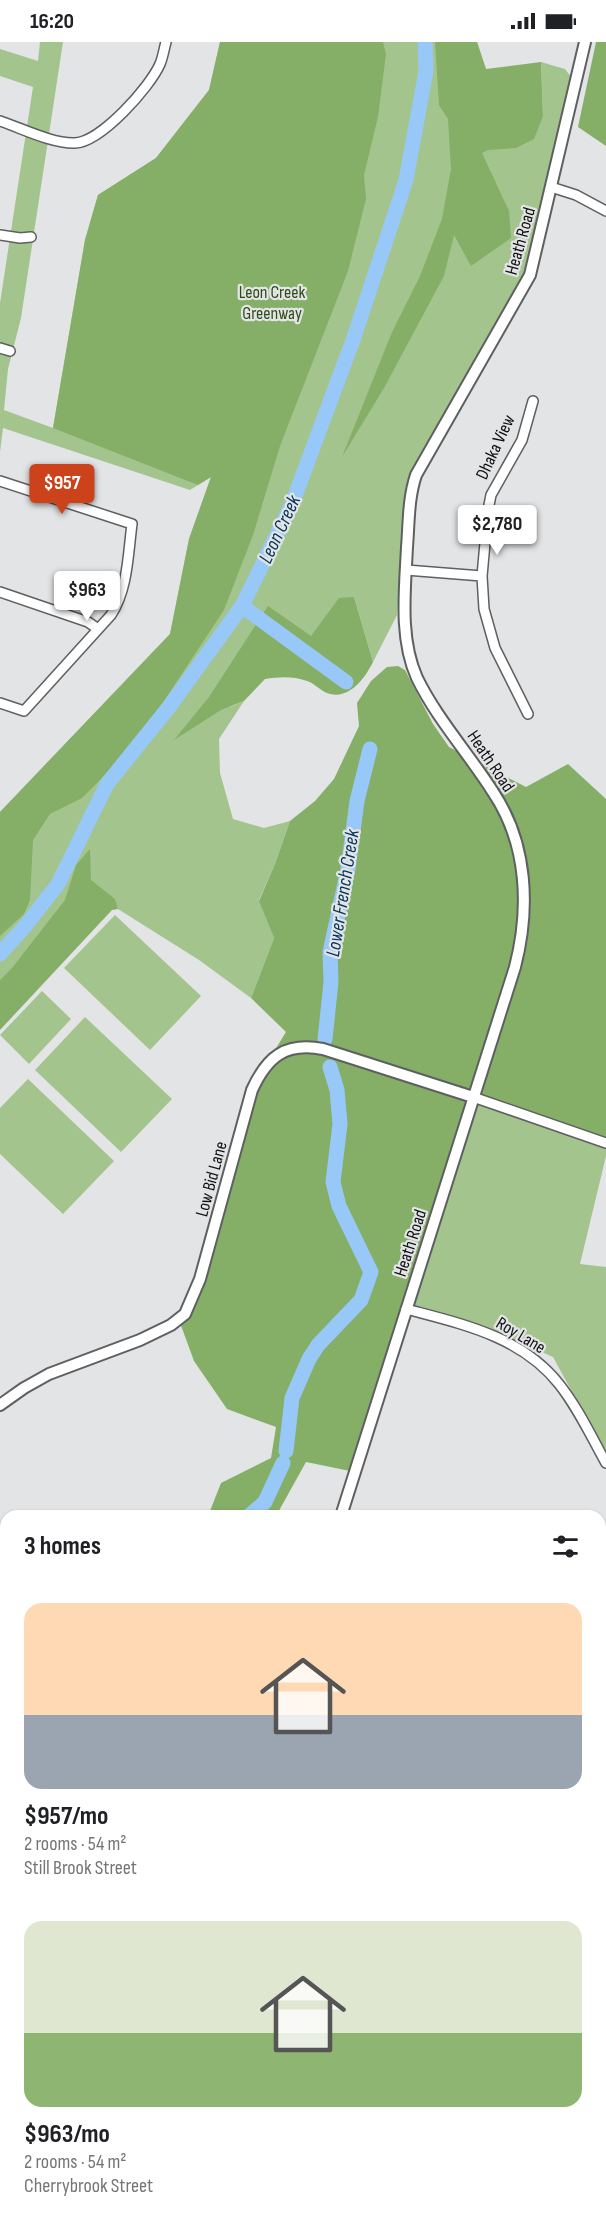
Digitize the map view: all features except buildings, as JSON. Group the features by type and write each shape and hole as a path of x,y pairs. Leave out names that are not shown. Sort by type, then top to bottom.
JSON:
{"street":[{"path":"0,121 61,142 83,142 103,132 148,83 161,63 166,42"},
{"name":"Heath Road","path":"343,1510 520,946 524,915 523,879 514,835 495,794 432,705 416,676 408,647 404,603 410,501 416,476 530,275 585,42"},
{"path":"551,188 576,195 606,211"},
{"path":"0,235 31,237"},
{"path":"0,348 10,351"},
{"name":"Dhaka View","path":"528,714 495,648 484,609 482,576 491,495 522,440 533,401"},
{"path":"0,481 132,524 122,595 111,615 24,711 0,703"},
{"path":"406,570 482,576"},
{"path":"0,592 88,621 98,629"},
{"name":"Low Bid Lane","path":"0,1405 49,1374 140,1340 171,1325 185,1314 200,1279 252,1090 263,1070 277,1055 300,1047 323,1048 473,1097"},
{"path":"473,1097 606,1143"},
{"name":"Roy Lane","path":"406,1309 489,1333 511,1343 537,1361 559,1384 606,1463"}],"green space":[{"name":"Leon Creek Greenway","path":"40,42 63,42 21,318 8,369 4,410 53,428 85,240 98,195 156,158 209,90 220,42 477,42 500,113 543,116 541,62 565,69 572,78 526,268 408,485 397,615 373,662 354,597 326,649 246,678 230,707 244,701 219,739 220,773 233,819 264,828 290,821 259,900 274,938 251,998 199,960 118,909 115,900 0,1025 0,812 170,634 189,539 211,477 190,490 3,428 0,452 0,303 33,87 0,76 0,49 38,61"},
{"path":"220,42 383,42 386,54 378,117 364,175 366,199 348,271 280,446 253,535 224,610 164,701 120,760 82,798 50,814 33,840 30,900 24,914 0,936 0,812 170,634 189,539 211,477 198,485 53,428 85,240 98,195 156,158 209,90"},
{"path":"435,42 477,42 486,69 541,62 543,116 534,139 516,148 488,150 482,153 509,211 511,238 471,266 454,235 444,276 384,388 342,457 392,332 420,276 442,219 451,169 448,119 439,105"},
{"path":"596,42 606,42 606,146 578,127"},
{"path":"354,597 373,662 366,675 349,691 335,695 302,679 286,677 265,679 244,701 221,710 174,740 209,697 268,606 311,636 339,598"},
{"path":"398,666 405,670 433,724 449,747 526,787 568,764 606,799 606,1143 473,1098 355,1472 306,1462 279,1510 210,1510 221,1483 271,1458 276,1427 227,1409 194,1361 179,1320 185,1314 257,1079 286,1032 251,998 274,938 259,901 290,821 315,801 334,779 359,726 357,703 371,681 387,667"},
{"path":"90,849 91,880 115,899 118,909 112,910 0,1030 0,980 65,900 76,865"},
{"path":"115,915 201,996 150,1050 64,968"},
{"path":"42,991 71,1019 29,1064 0,1035"},
{"path":"85,1017 172,1099 121,1152 35,1070"},
{"path":"28,1079 114,1161 63,1214 0,1154 0,1108"},
{"path":"473,1097 606,1143 606,1156 580,1264 606,1267 606,1454 553,1357 515,1340 406,1309"}],"waterway":[{"name":"Leon Creek","path":"0,954 58,884 107,784 169,707 242,606 292,504 353,340 406,180 426,71 425,42"},
{"name":"Lower French Creek","path":"242,606 346,682"},
{"name":"Lower French Creek","path":"325,1039 331,982 330,952 348,869 357,801 370,749"},
{"name":"Lower French Creek","path":"286,1451 292,1398 309,1359 318,1345 361,1300 371,1272 339,1206 333,1182 340,1124 337,1090 330,1067"},
{"name":"Lower French Creek","path":"256,1510 265,1502 283,1463"}]}
